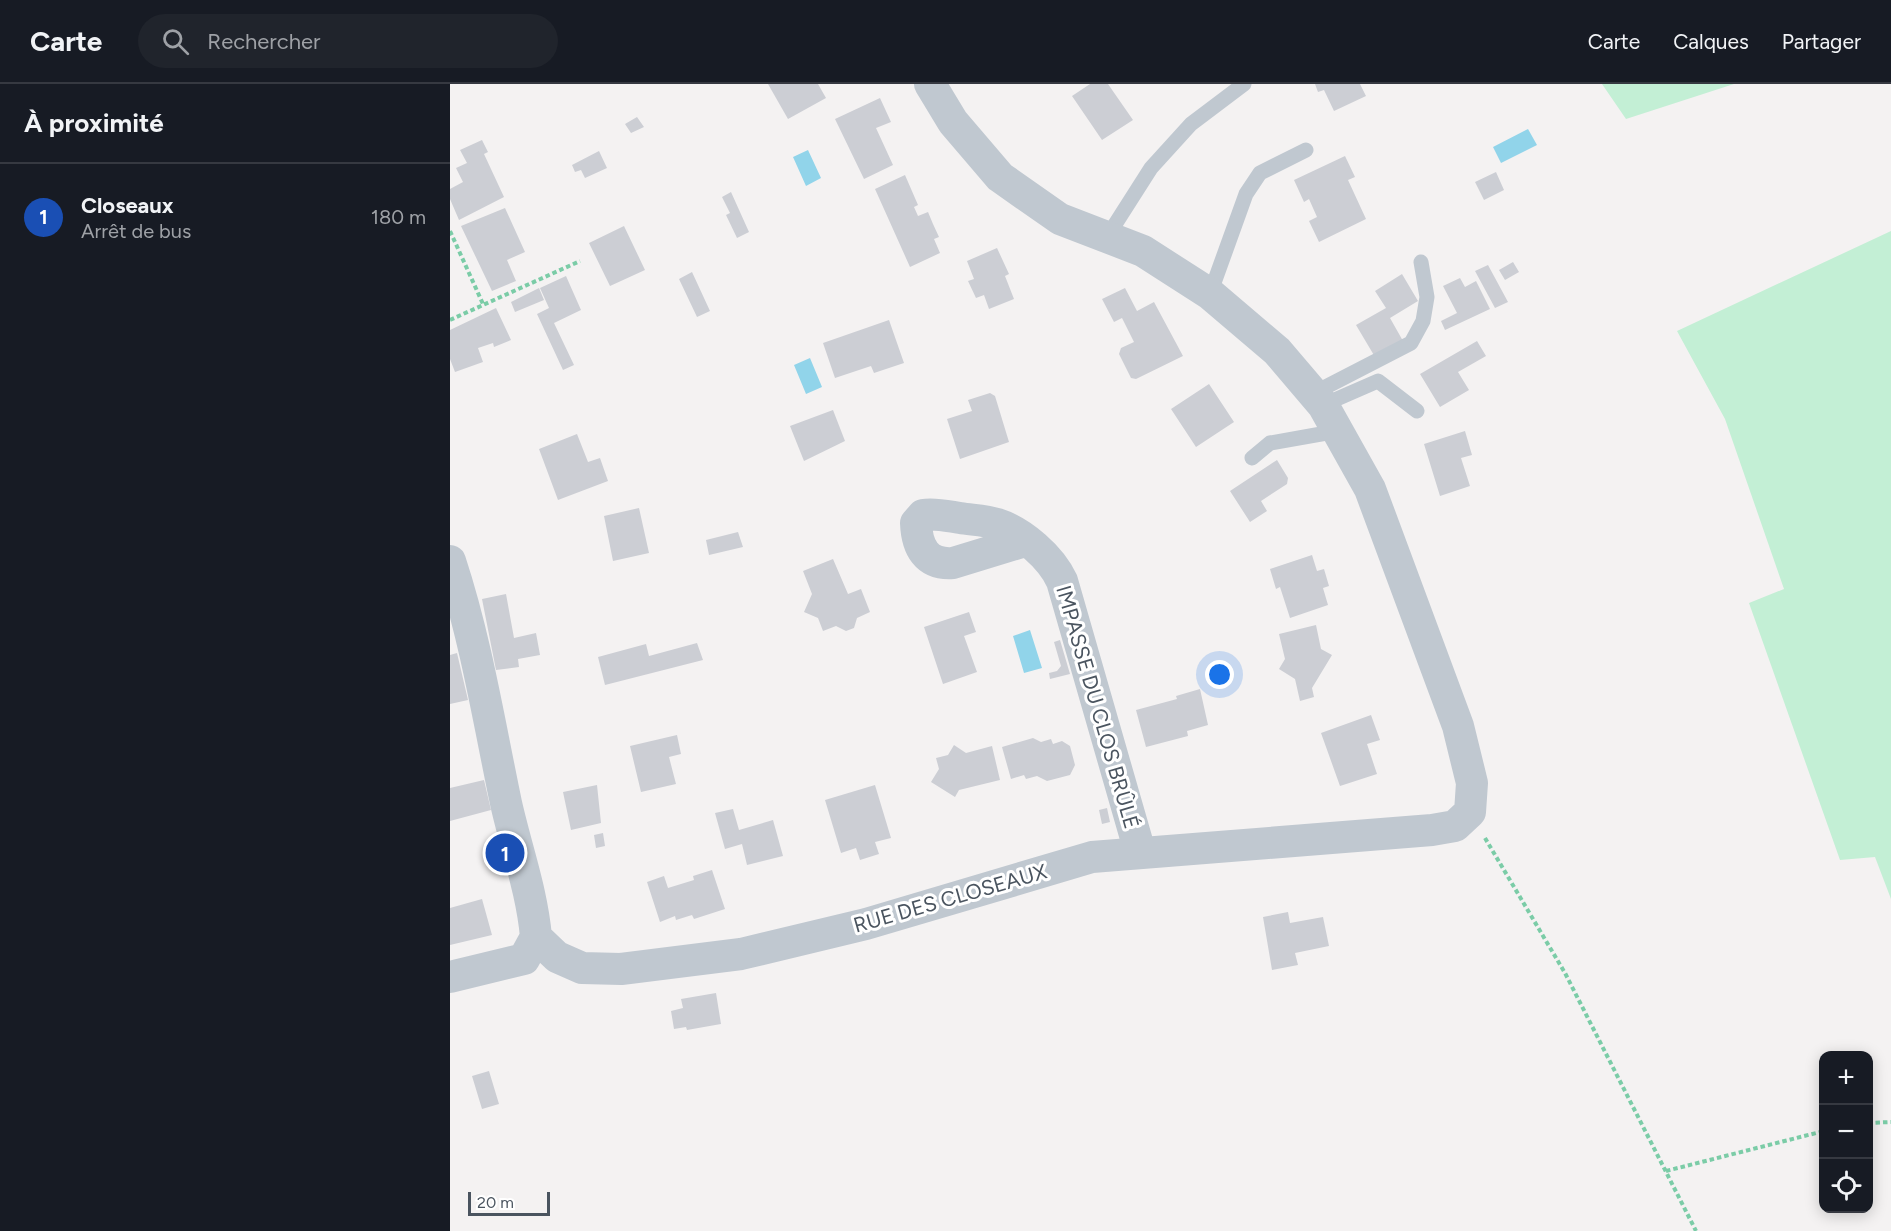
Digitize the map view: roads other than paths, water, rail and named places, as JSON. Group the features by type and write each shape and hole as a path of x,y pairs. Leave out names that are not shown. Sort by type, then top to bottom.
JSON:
{"street":[{"path":"930,84 953,122 1000,177 1060,219 1143,251 1210,294 1278,351 1325,410"},
{"name":"RUE DES CLOSEAUX","path":"536,937 557,957 582,968 621,969 741,954 866,924 1092,857 1432,830 1455,826 1470,812 1472,783 1458,726 1370,489 1325,410"},
{"name":"IMPASSE DU CLOS BRÛLÉ","path":"1025,541 1044,553 1054,565 1062,581 1140,852"},
{"path":"450,561 467,613 512,830 534,908 536,937 524,959 450,977"}],"lane":[{"path":"1107,237 1151,168 1191,124 1244,84"},
{"path":"1210,294 1246,194 1260,173 1306,150"},
{"path":"1325,410 1411,343 1423,321 1428,297 1421,262"},
{"path":"1252,458 1270,443 1378,381 1417,411"}],"water":[{"path":"1528,129 1537,145 1501,163 1493,147"},
{"path":"808,150 821,178 806,186 793,157"},
{"path":"810,358 822,387 806,394 794,365"},
{"path":"1030,630 1042,668 1024,673 1013,636"}],"place":[{"name":"Closeaux","path":"505,853"}]}
